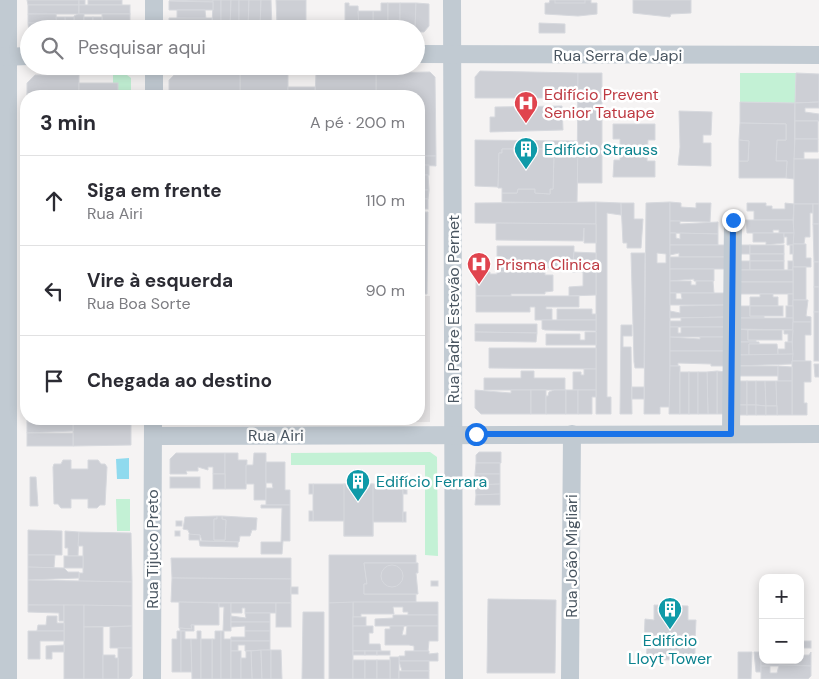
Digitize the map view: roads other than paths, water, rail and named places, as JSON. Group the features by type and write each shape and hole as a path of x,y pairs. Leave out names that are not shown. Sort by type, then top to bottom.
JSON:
{"street":[{"path":"8,0 4,57 8,679"},
{"path":"154,0 154,20"},
{"name":"Rua Padre Estevão Pernet","path":"452,0 454,679"},
{"name":"Rua Serra de Japi","path":"425,54 819,55"},
{"path":"4,57 20,56"},
{"path":"154,75 154,90"},
{"path":"731,434 733,220"},
{"name":"Rua Airi","path":"153,427 453,434 819,434"},
{"name":"Rua Tijuco Preto","path":"152,679 153,427"},
{"name":"Rua João Migliari","path":"570,679 572,434"}],"water":[{"path":"129,458 129,479 117,479 116,459"}],"place":[{"name":"Edifício Prevent Senior Tatuape","path":"526,124"},
{"name":"Edifício Strauss","path":"526,170"},
{"name":"Prisma Clinica","path":"479,285"},
{"name":"Edifício Ferrara","path":"358,502"},
{"name":"Edifício Lloyt Tower","path":"670,630"}]}
